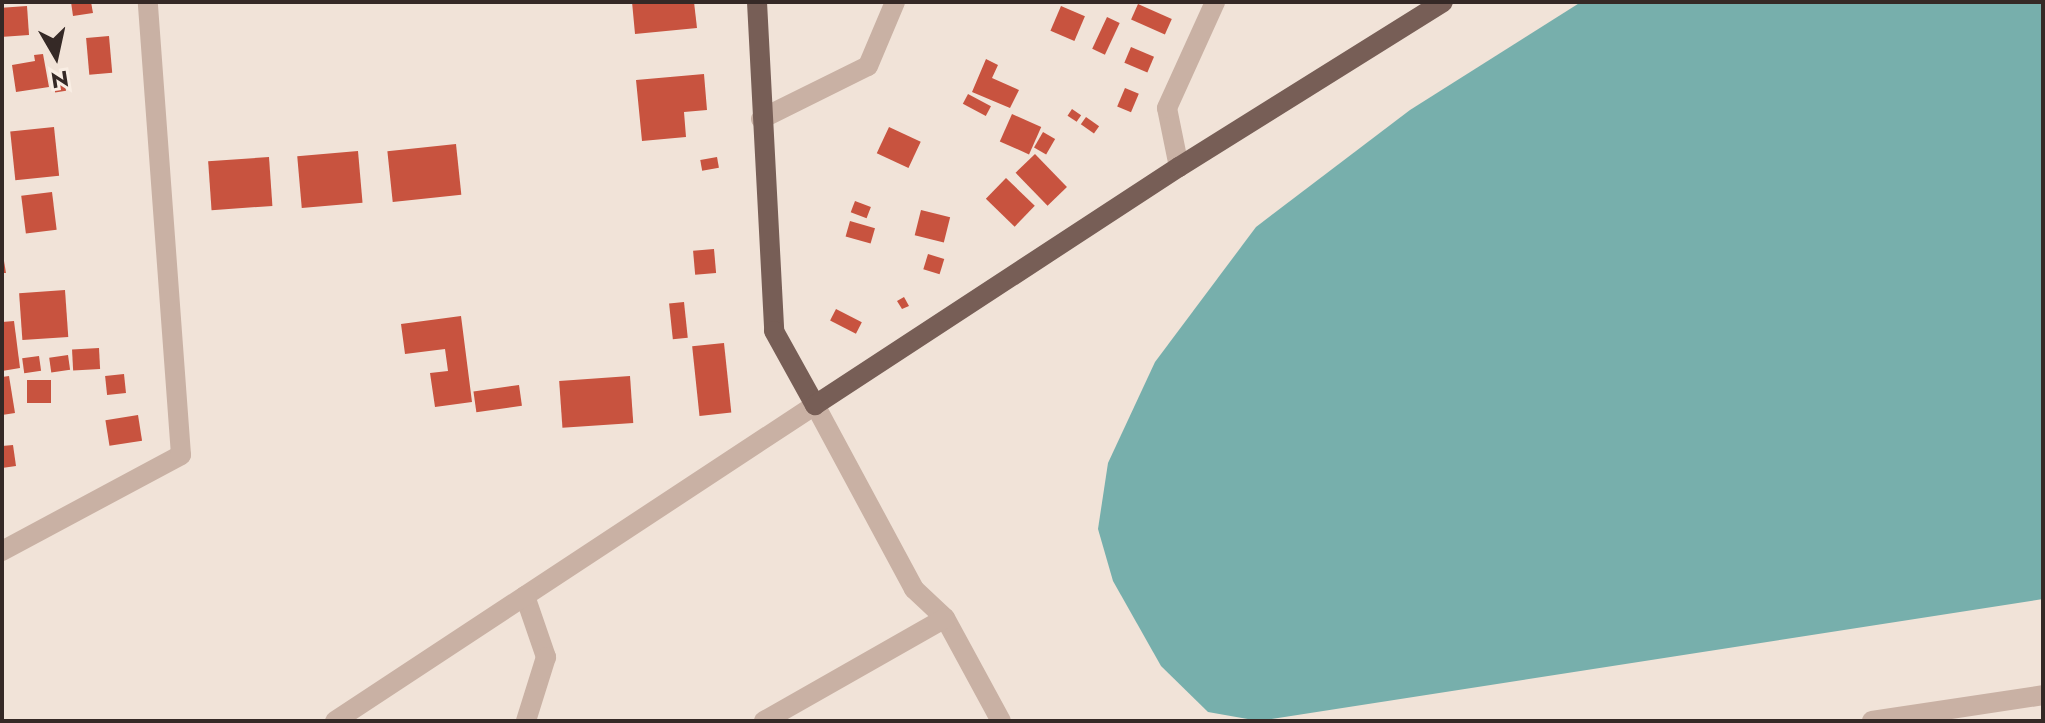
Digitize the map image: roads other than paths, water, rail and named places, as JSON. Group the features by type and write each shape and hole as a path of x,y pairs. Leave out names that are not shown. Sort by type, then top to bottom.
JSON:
{"main road":[{"path":"757,2 774,331 815,405 1179,167 1443,2"}],"street":[{"path":"2,551 181,455 148,2"},
{"path":"761,119 868,66 895,2"},
{"path":"1179,167 1167,108 1215,2"},
{"path":"335,721 815,405 914,589 945,618 1001,721"},
{"path":"525,596 546,657 526,721"},
{"path":"764,721 945,618"},
{"path":"1872,721 2043,695"}],"water":[{"path":"1581,2 2043,2 2043,599 1259,721 1208,712 1161,666 1113,581 1098,529 1108,463 1155,362 1256,227 1410,110"}]}
